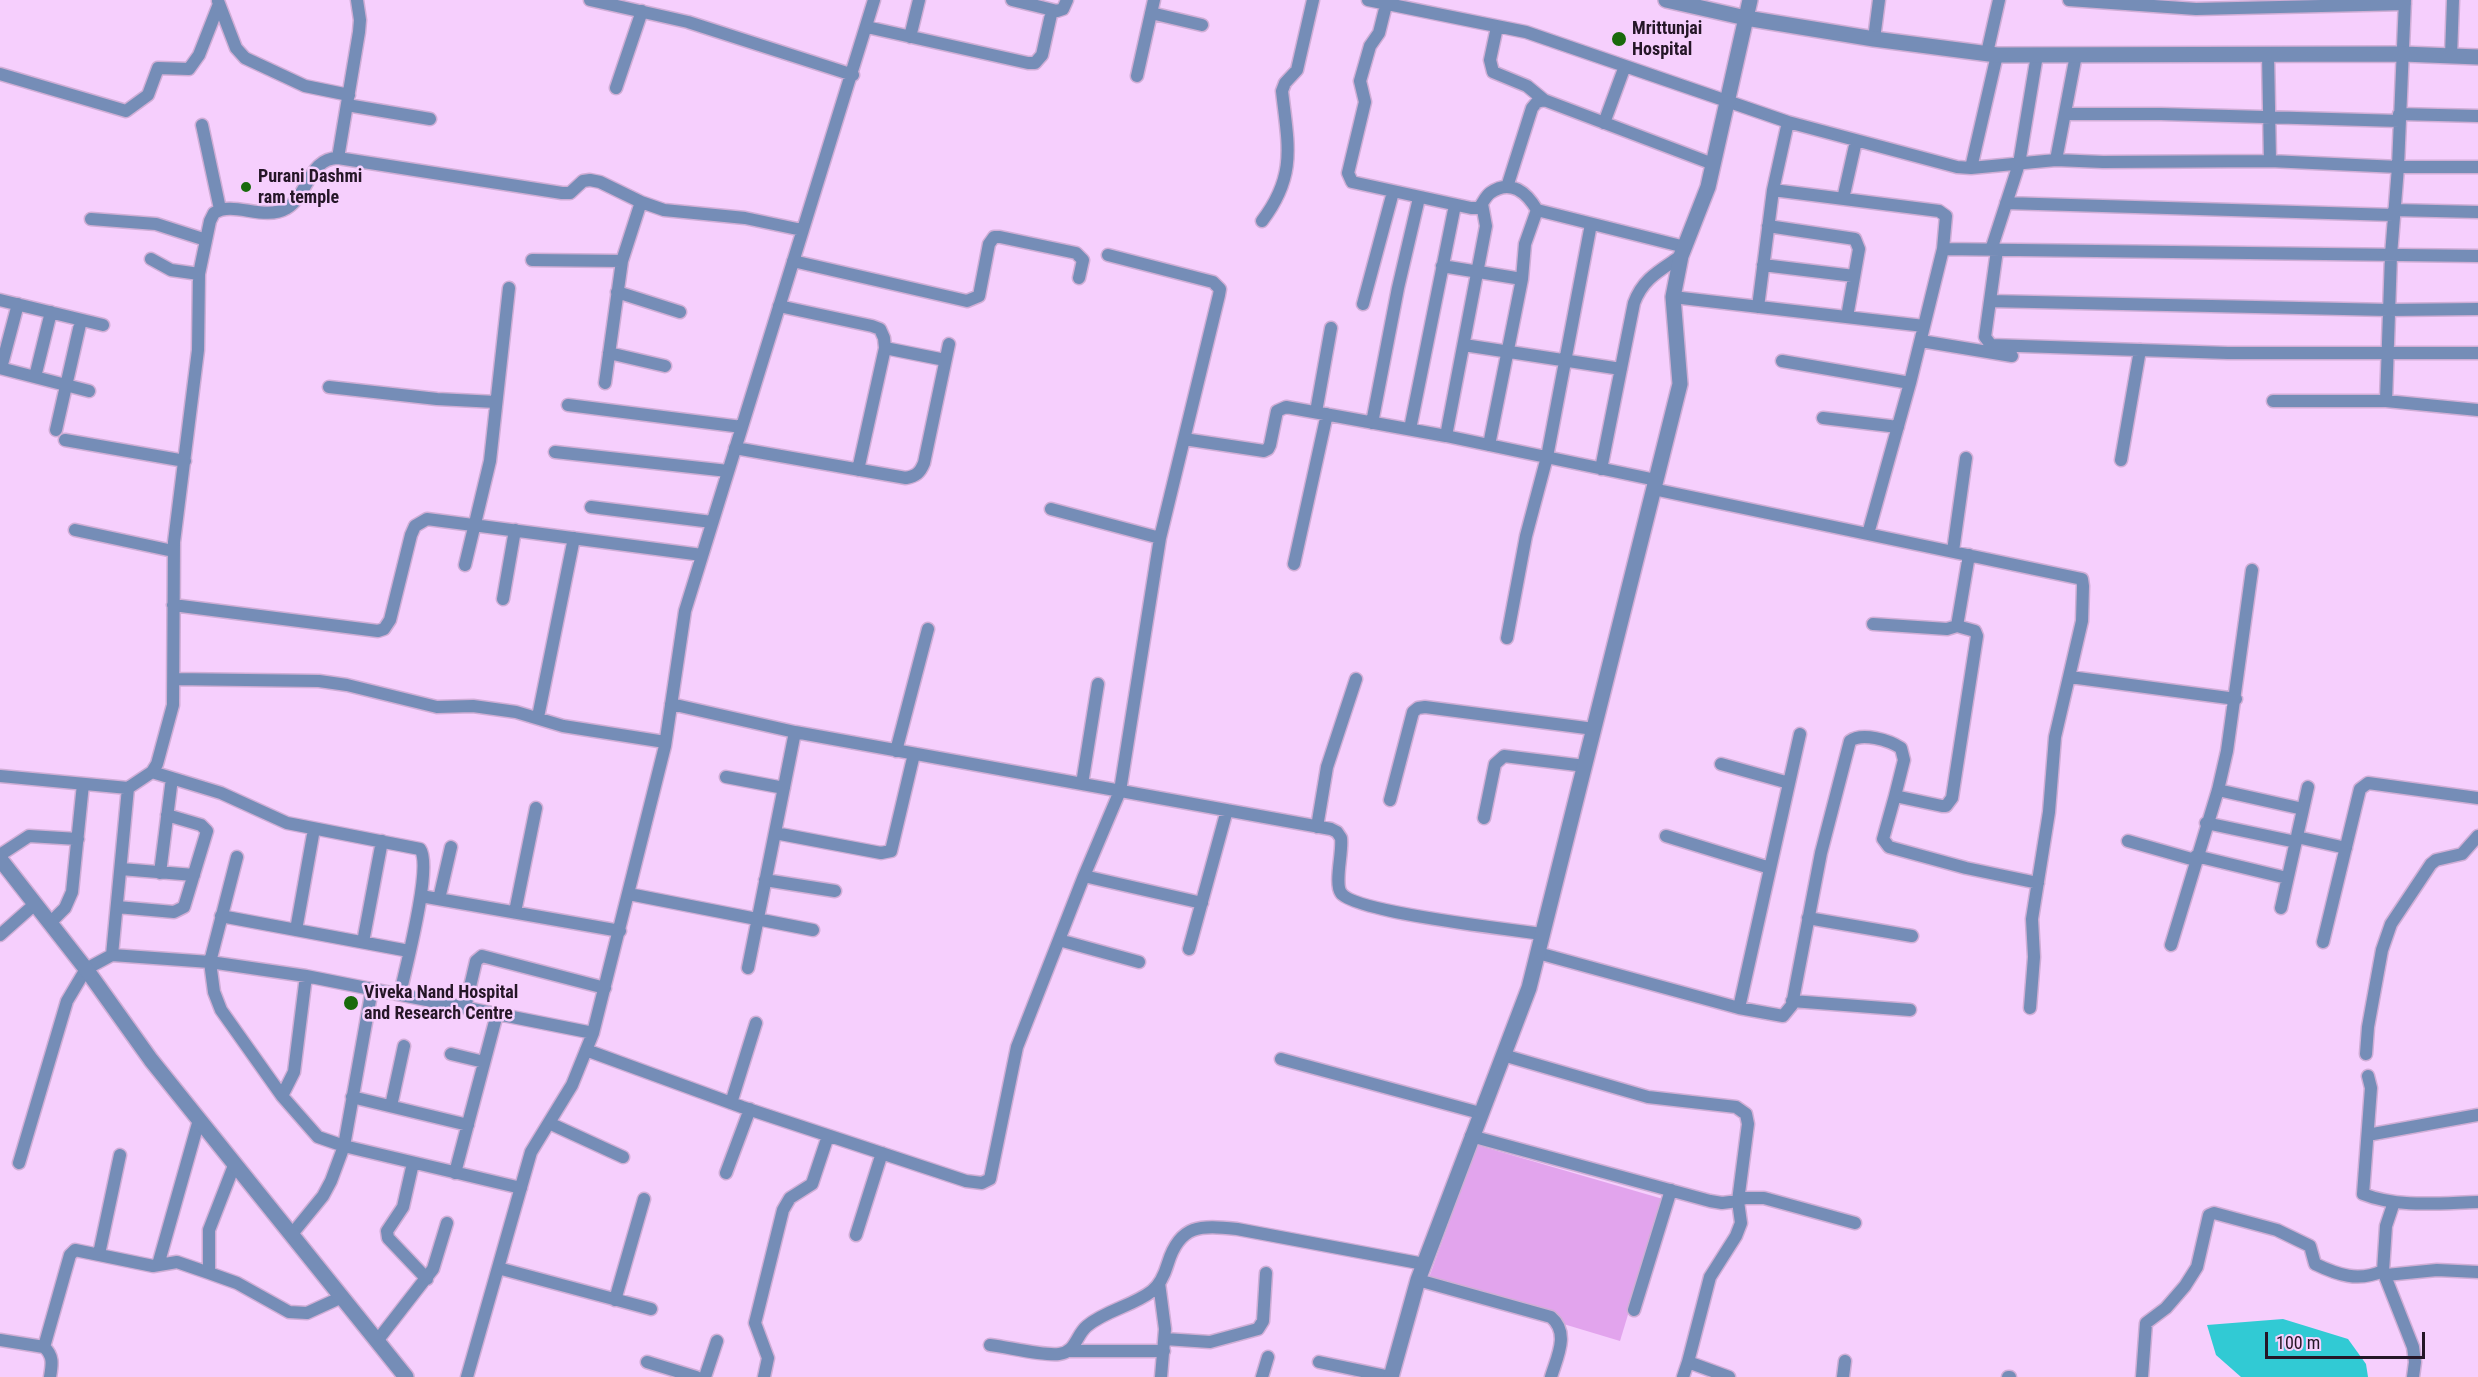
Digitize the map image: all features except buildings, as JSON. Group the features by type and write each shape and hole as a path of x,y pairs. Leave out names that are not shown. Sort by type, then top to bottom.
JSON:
{"street":[{"path":"338,158 359,32 360,18 357,0"},
{"path":"590,0 648,8 853,75"},
{"path":"467,1377 531,1152 572,1085 593,1033 665,742 685,611 802,230 853,75 874,0"},
{"path":"910,37 919,0"},
{"path":"1012,0 1052,10 1062,9 1067,0"},
{"path":"1262,221 1276,202 1287,172 1289,155 1282,91 1285,83 1297,70 1313,0"},
{"path":"1368,0 1526,32 1788,122 1941,164 1971,168 2056,160 2270,161 2398,167 2478,166"},
{"path":"1666,0 1746,18 1874,39 1992,54 2403,54 2478,57"},
{"path":"1319,1362 1391,1377 1418,1280 1529,988 1680,384 1672,297 1683,251 1708,187 1750,0"},
{"path":"1874,39 1880,0"},
{"path":"1971,168 1992,54 1999,0"},
{"path":"2068,0 2196,9 2405,2 2398,167 2388,310 2386,401"},
{"path":"2451,56 2453,0"},
{"path":"218,2 236,48 245,58 305,86 348,100 430,120"},
{"path":"0,74 126,111 148,95 158,68 189,69 199,55 218,2"},
{"path":"1386,5 1379,33 1370,46 1360,81 1365,102 1348,173 1352,182 1357,185 1472,208 1479,208 1488,194 1507,188 1523,191 1537,210 1683,251"},
{"path":"1137,76 1153,6 1202,25"},
{"path":"616,88 648,8"},
{"path":"867,27 1035,63 1042,55 1052,10"},
{"path":"1497,27 1490,60 1493,72 1527,86 1544,100 1713,164"},
{"path":"2268,54 2270,161"},
{"path":"1986,347 1985,337 1994,250 2019,164 2037,55"},
{"path":"2056,160 2076,55"},
{"path":"1604,123 1625,66"},
{"path":"1507,188 1532,108 1537,102 1544,100"},
{"path":"2066,114 2399,118 2478,116"},
{"path":"1758,307 1773,190 1788,122"},
{"path":"202,125 220,209"},
{"path":"1843,199 1856,141"},
{"path":"0,776 128,788 152,772 170,721 174,679 173,551 198,350 199,274 214,213 220,209 260,214 284,210 302,193 317,166 324,161 338,158 562,193 570,193 583,181 590,180 600,182 641,202 678,213 745,218 802,230"},
{"path":"1773,190 1943,213 1946,219 1943,249 1921,340 1868,534"},
{"path":"1362,304 1393,192"},
{"path":"1372,423 1398,288 1419,198"},
{"path":"605,383 622,261 641,202"},
{"path":"2006,203 2393,213 2478,212"},
{"path":"1446,436 1486,226 1482,204"},
{"path":"1410,429 1455,205"},
{"path":"1489,445 1522,279 1527,237 1537,210"},
{"path":"91,219 156,224 206,240"},
{"path":"1506,638 1526,536 1547,457 1591,224"},
{"path":"1768,226 1855,239 1859,249 1847,317"},
{"path":"793,261 967,302 980,296 989,244 994,237 1000,237 1076,253 1083,260 1079,278"},
{"path":"1943,249 2478,256"},
{"path":"1601,469 1639,290 1645,281 1683,251"},
{"path":"586,1050 828,1136 976,1183 990,1179 1017,1047 1120,791 1160,538 1220,289 1213,282 1108,255"},
{"path":"151,259 171,270 199,274"},
{"path":"532,260 622,261"},
{"path":"1763,265 1854,276"},
{"path":"1442,266 1522,279"},
{"path":"465,566 489,461 509,288"},
{"path":"617,292 680,312"},
{"path":"1672,297 1924,326"},
{"path":"0,300 103,325"},
{"path":"1990,301 2388,310 2478,309"},
{"path":"18,304 1,368 89,391"},
{"path":"779,306 880,329 885,348 858,470"},
{"path":"35,377 51,312"},
{"path":"56,429 81,320"},
{"path":"1294,564 1322,413 1331,328"},
{"path":"1921,340 1986,347 2013,356"},
{"path":"735,448 906,478 921,471 949,344"},
{"path":"1464,345 1621,369"},
{"path":"1986,347 1996,345 2140,350 2386,354 2478,353"},
{"path":"885,348 945,360"},
{"path":"2121,460 2140,350"},
{"path":"609,353 665,366"},
{"path":"1782,362 1910,383"},
{"path":"329,387 438,399 496,402"},
{"path":"2273,401 2386,401 2478,410"},
{"path":"568,405 742,427"},
{"path":"1184,439 1264,451 1270,445 1277,411 1281,408 1322,413 1547,457 1868,534 2082,579 2082,621 2055,737 2049,812 2031,926 2034,957 2030,1008"},
{"path":"1823,418 1898,427"},
{"path":"65,440 185,461"},
{"path":"555,452 728,471"},
{"path":"1953,551 1966,458"},
{"path":"591,507 712,522"},
{"path":"1051,509 1160,538"},
{"path":"173,605 378,631 388,626 415,526 427,519 702,555"},
{"path":"503,599 515,530"},
{"path":"75,531 173,551"},
{"path":"538,717 574,538"},
{"path":"1957,626 1969,555"},
{"path":"2171,945 2206,823 2218,790 2235,699 2252,570"},
{"path":"1873,624 1947,629 1957,626 1971,628 1975,630 1977,636 1952,798 1946,806 1942,806 1895,796"},
{"path":"896,751 928,629"},
{"path":"2070,677 2235,699"},
{"path":"174,679 319,681 347,685 437,707 473,706 538,717 563,726 665,742"},
{"path":"1317,827 1327,768 1356,679"},
{"path":"1082,784 1098,684"},
{"path":"671,704 795,732 1331,829 1341,838 1339,887 1347,899 1408,914 1543,934"},
{"path":"1390,800 1413,712 1418,708 1425,707 1594,729"},
{"path":"748,969 795,732"},
{"path":"1739,1008 1800,734"},
{"path":"1538,953 1739,1008 1784,1016 1792,1000 1826,832 1850,741 1862,736 1895,744 1901,748 1904,760 1883,839 1889,847 1966,868 2038,883"},
{"path":"775,832 881,853 891,851 914,754"},
{"path":"1484,818 1495,764 1504,756 1585,766"},
{"path":"1720,764 1789,783"},
{"path":"152,772 221,793 287,823 420,849 424,854 421,896 400,994"},
{"path":"726,777 784,788"},
{"path":"160,873 172,778"},
{"path":"50,923 69,902 83,784"},
{"path":"2323,942 2363,784 2478,798"},
{"path":"2281,908 2308,787"},
{"path":"112,955 128,788"},
{"path":"2218,790 2303,809"},
{"path":"515,912 536,808"},
{"path":"1189,949 1227,810"},
{"path":"117,907 174,912 180,910 187,901 207,831 201,825 167,815"},
{"path":"2206,823 2346,848"},
{"path":"296,930 314,829"},
{"path":"78,839 29,836 0,857 34,904 87,969 151,1060 406,1377"},
{"path":"1666,836 1770,868"},
{"path":"2366,1054 2368,1027 2382,950 2391,924 2431,864 2436,860 2462,854 2478,836"},
{"path":"363,942 382,841"},
{"path":"2127,841 2288,878"},
{"path":"439,899 451,847"},
{"path":"237,857 210,962 217,1004 282,1096 318,1137 344,1146 521,1188"},
{"path":"121,869 194,875"},
{"path":"1084,876 1202,903"},
{"path":"765,880 835,891"},
{"path":"629,894 813,930"},
{"path":"421,896 620,931"},
{"path":"0,935 34,904"},
{"path":"221,916 409,951"},
{"path":"1808,918 1912,936"},
{"path":"1059,940 1138,962"},
{"path":"18,1162 60,1019 74,987 87,969 112,955 210,962 306,976 593,1033"},
{"path":"465,1008 476,961 482,956 605,988"},
{"path":"282,1096 294,1072 306,976"},
{"path":"292,1234 323,1196 344,1146 372,988"},
{"path":"1792,1000 1910,1010"},
{"path":"455,1173 497,1014"},
{"path":"731,1102 756,1023"},
{"path":"391,1106 404,1046"},
{"path":"451,1054 484,1062"},
{"path":"1503,1055 1648,1097 1743,1110 1748,1124 1738,1201 1741,1223 1710,1277 1683,1377"},
{"path":"1281,1059 1480,1113"},
{"path":"2368,1076 2371,1089 2363,1194 2380,1201 2394,1202 2478,1202"},
{"path":"352,1097 468,1125"},
{"path":"726,1173 750,1109"},
{"path":"2373,1134 2478,1115"},
{"path":"158,1265 200,1120"},
{"path":"549,1123 622,1157"},
{"path":"764,1377 768,1358 755,1323 783,1210 790,1198 812,1184 828,1136"},
{"path":"1472,1136 1710,1201 1722,1203 1745,1198 1764,1198 1855,1222"},
{"path":"856,1235 882,1153"},
{"path":"99,1254 120,1155"},
{"path":"209,1272 209,1230 235,1163"},
{"path":"413,1163 403,1207 387,1231 388,1238 427,1279"},
{"path":"1634,1310 1671,1190"},
{"path":"615,1300 644,1199"},
{"path":"2394,1202 2386,1226 2383,1271 2413,1347 2415,1362 2413,1377"},
{"path":"2142,1377 2146,1323 2166,1308 2185,1286 2197,1267 2209,1215 2223,1213 2277,1230 2310,1245 2315,1264 2333,1273 2359,1277 2371,1276 2383,1271"},
{"path":"377,1341 427,1279 436,1262 447,1223"},
{"path":"1068,1351 1075,1346 1086,1326 1152,1291 1159,1283 1179,1240 1197,1227 1210,1226 1424,1264"},
{"path":"44,1347 70,1255 75,1250 153,1266 177,1262 237,1283 289,1312 307,1313 342,1297"},
{"path":"498,1268 651,1310"},
{"path":"2383,1271 2386,1275 2437,1270 2478,1272"},
{"path":"990,1345 1052,1354 1210,1342 1257,1329 1263,1321 1266,1273"},
{"path":"1418,1280 1551,1317 1559,1324 1562,1333 1551,1377"},
{"path":"1159,1283 1164,1345 1161,1377"},
{"path":"0,1340 44,1347 50,1352 52,1359 50,1377"},
{"path":"705,1377 717,1341"},
{"path":"1262,1377 1268,1357"},
{"path":"1843,1377 1845,1361"},
{"path":"647,1362 696,1377"},
{"path":"1688,1362 1730,1377"}],"shaded area":[{"path":"1477,1145 1663,1199 1620,1341 1427,1283"},
{"path":"2283,1319 2348,1339 2366,1364 2368,1377 2241,1377 2216,1355 2207,1325"}],"place":[{"name":"Mrittunjai Hospital","path":"1619,39"},
{"name":"Purani Dashmi ram temple","path":"246,187"},
{"name":"Viveka Nand Hospital and Research Centre","path":"351,1003"}]}
